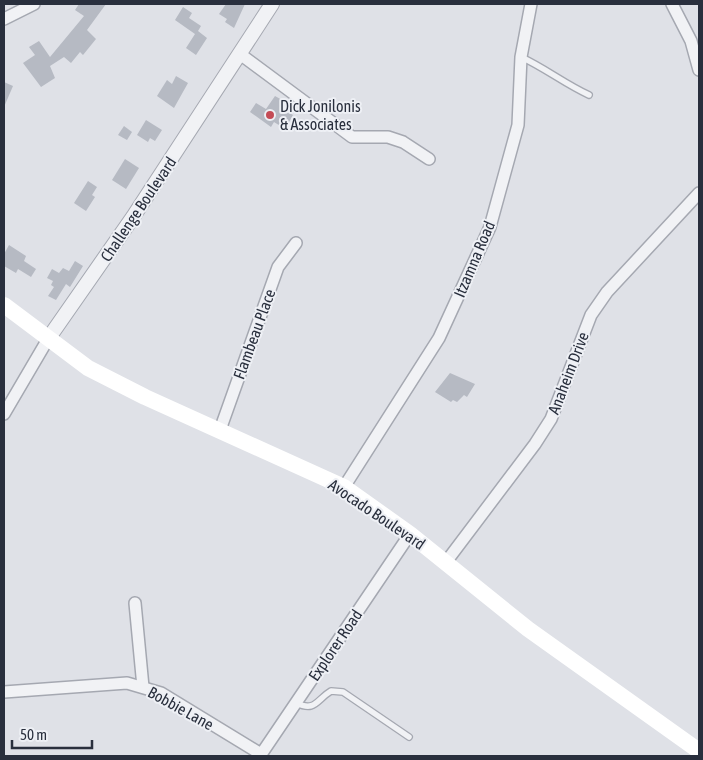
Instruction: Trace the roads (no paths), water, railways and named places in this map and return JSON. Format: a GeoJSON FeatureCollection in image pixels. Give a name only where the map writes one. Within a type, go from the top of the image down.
{"type":"FeatureCollection","features":[{"type":"Feature","properties":{"kind":"main road","name":"Avocado Boulevard"},"geometry":{"type":"LineString","coordinates":[[4,304],[88,368],[146,398],[344,487],[410,534],[510,615],[699,751]]}},
{"type":"Feature","properties":{"kind":"street"},"geometry":{"type":"LineString","coordinates":[[4,19],[34,4]]}},
{"type":"Feature","properties":{"kind":"street","name":"Challenge Boulevard"},"geometry":{"type":"LineString","coordinates":[[4,414],[48,339],[133,217],[272,4]]}},
{"type":"Feature","properties":{"kind":"street","name":"Itzamna Road"},"geometry":{"type":"LineString","coordinates":[[344,487],[439,338],[490,227],[518,124],[522,57],[531,4]]}},
{"type":"Feature","properties":{"kind":"street"},"geometry":{"type":"LineString","coordinates":[[672,4],[692,41],[699,70]]}},
{"type":"Feature","properties":{"kind":"street"},"geometry":{"type":"LineString","coordinates":[[240,54],[352,137],[388,137],[403,142],[429,159]]}},
{"type":"Feature","properties":{"kind":"street","name":"Anaheim Drive"},"geometry":{"type":"LineString","coordinates":[[446,562],[535,444],[551,419],[591,315],[607,292],[699,193]]}},
{"type":"Feature","properties":{"kind":"street","name":"Flambeau Place"},"geometry":{"type":"LineString","coordinates":[[220,430],[278,267],[296,243]]}},
{"type":"Feature","properties":{"kind":"street","name":"Explorer Road"},"geometry":{"type":"LineString","coordinates":[[261,755],[410,534]]}},
{"type":"Feature","properties":{"kind":"street"},"geometry":{"type":"LineString","coordinates":[[135,603],[143,687]]}},
{"type":"Feature","properties":{"kind":"street","name":"Bobbie Lane"},"geometry":{"type":"LineString","coordinates":[[4,692],[127,683],[161,693],[261,755]]}},
{"type":"Feature","properties":{"kind":"lane"},"geometry":{"type":"LineString","coordinates":[[522,57],[540,66],[571,87],[589,95]]}},
{"type":"Feature","properties":{"kind":"lane"},"geometry":{"type":"LineString","coordinates":[[296,703],[303,707],[312,707],[331,691],[343,692],[409,737]]}},
{"type":"Feature","properties":{"kind":"place","name":"Dick Jonilonis & Associates"},"geometry":{"type":"Point","coordinates":[270,115]}}]}
